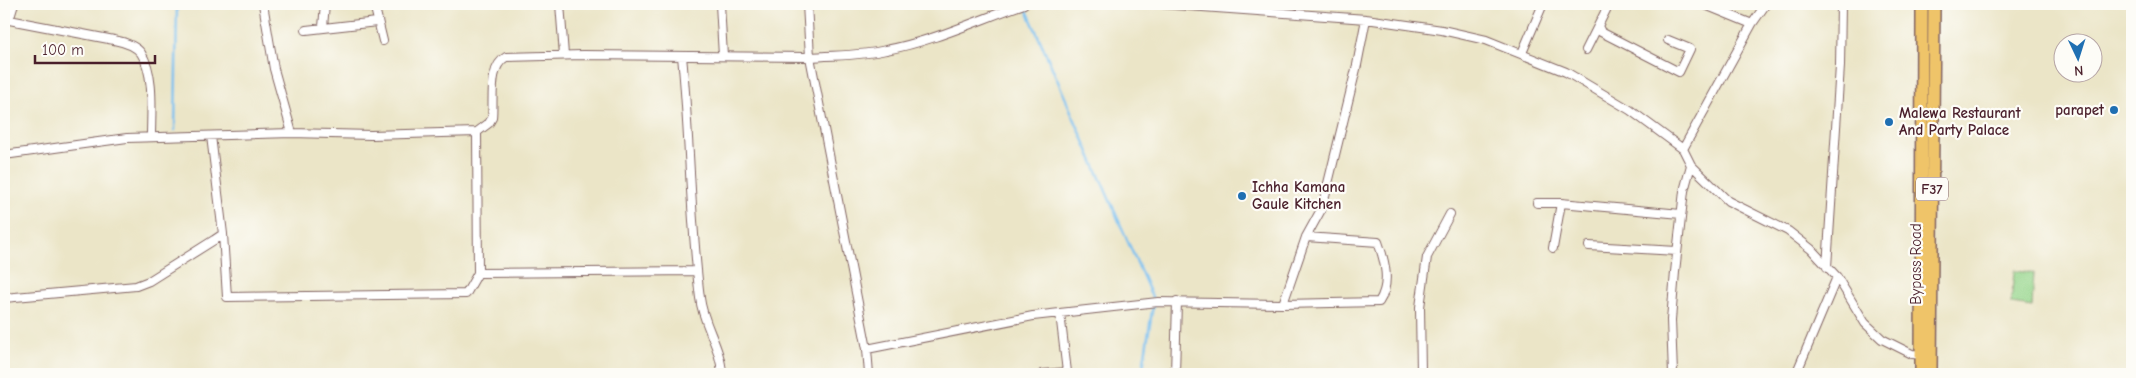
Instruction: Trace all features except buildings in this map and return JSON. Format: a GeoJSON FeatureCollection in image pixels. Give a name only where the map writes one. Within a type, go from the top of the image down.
{"type":"FeatureCollection","features":[{"type":"Feature","properties":{"kind":"highway","name":"Bypass Road"},"geometry":{"type":"LineString","coordinates":[[1922,4],[1926,355],[1931,374]]}},
{"type":"Feature","properties":{"kind":"highway","name":"Bypass Road"},"geometry":{"type":"LineString","coordinates":[[1920,374],[1926,355],[1934,4]]}},
{"type":"Feature","properties":{"kind":"street"},"geometry":{"type":"LineString","coordinates":[[4,18],[11,14],[14,4]]}},
{"type":"Feature","properties":{"kind":"street"},"geometry":{"type":"LineString","coordinates":[[263,4],[274,69],[292,133]]}},
{"type":"Feature","properties":{"kind":"street"},"geometry":{"type":"LineString","coordinates":[[323,27],[325,4]]}},
{"type":"Feature","properties":{"kind":"street"},"geometry":{"type":"LineString","coordinates":[[374,4],[383,40]]}},
{"type":"Feature","properties":{"kind":"street"},"geometry":{"type":"LineString","coordinates":[[560,4],[564,55]]}},
{"type":"Feature","properties":{"kind":"street"},"geometry":{"type":"LineString","coordinates":[[720,4],[723,56]]}},
{"type":"Feature","properties":{"kind":"street"},"geometry":{"type":"LineString","coordinates":[[807,4],[810,57],[867,349],[869,374]]}},
{"type":"Feature","properties":{"kind":"street"},"geometry":{"type":"LineString","coordinates":[[4,154],[127,138],[292,133],[370,135],[477,132],[489,123],[492,118],[495,70],[500,60],[506,56],[810,57],[870,53],[934,38],[1024,4]]}},
{"type":"Feature","properties":{"kind":"street"},"geometry":{"type":"LineString","coordinates":[[1161,4],[1366,19],[1461,34],[1522,53],[1566,72],[1630,110],[1683,149],[1692,165],[1728,201],[1788,231],[1811,249],[1837,277],[1865,323],[1882,339],[1912,354],[1926,355]]}},
{"type":"Feature","properties":{"kind":"street"},"geometry":{"type":"LineString","coordinates":[[1522,53],[1543,4]]}},
{"type":"Feature","properties":{"kind":"street"},"geometry":{"type":"LineString","coordinates":[[1586,50],[1609,4]]}},
{"type":"Feature","properties":{"kind":"street"},"geometry":{"type":"LineString","coordinates":[[1703,4],[1752,24]]}},
{"type":"Feature","properties":{"kind":"street"},"geometry":{"type":"LineString","coordinates":[[1683,149],[1752,24],[1766,4]]}},
{"type":"Feature","properties":{"kind":"street"},"geometry":{"type":"LineString","coordinates":[[1827,267],[1840,66],[1841,4]]}},
{"type":"Feature","properties":{"kind":"street"},"geometry":{"type":"LineString","coordinates":[[4,18],[114,40],[132,45],[137,49],[141,54],[150,84],[151,138]]}},
{"type":"Feature","properties":{"kind":"street"},"geometry":{"type":"LineString","coordinates":[[1283,304],[1306,237],[1322,208],[1357,65],[1366,19]]}},
{"type":"Feature","properties":{"kind":"street"},"geometry":{"type":"LineString","coordinates":[[306,30],[377,22]]}},
{"type":"Feature","properties":{"kind":"street"},"geometry":{"type":"LineString","coordinates":[[1598,26],[1601,32],[1678,72],[1690,49],[1668,40]]}},
{"type":"Feature","properties":{"kind":"street"},"geometry":{"type":"LineString","coordinates":[[682,56],[689,127],[697,270],[701,307],[722,361],[722,374]]}},
{"type":"Feature","properties":{"kind":"street"},"geometry":{"type":"LineString","coordinates":[[211,136],[223,234],[227,297],[466,294],[478,273],[477,132]]}},
{"type":"Feature","properties":{"kind":"street"},"geometry":{"type":"LineString","coordinates":[[1673,374],[1671,320],[1677,251],[1684,191],[1692,165]]}},
{"type":"Feature","properties":{"kind":"street"},"geometry":{"type":"LineString","coordinates":[[1537,203],[1560,203],[1681,214]]}},
{"type":"Feature","properties":{"kind":"street"},"geometry":{"type":"LineString","coordinates":[[1553,248],[1560,203]]}},
{"type":"Feature","properties":{"kind":"street"},"geometry":{"type":"LineString","coordinates":[[1421,374],[1420,307],[1427,257],[1450,214]]}},
{"type":"Feature","properties":{"kind":"street"},"geometry":{"type":"LineString","coordinates":[[4,298],[136,286],[149,281],[223,234]]}},
{"type":"Feature","properties":{"kind":"street"},"geometry":{"type":"LineString","coordinates":[[867,349],[1032,316],[1177,301],[1283,304],[1379,302],[1384,295],[1387,274],[1378,242],[1306,237]]}},
{"type":"Feature","properties":{"kind":"street"},"geometry":{"type":"LineString","coordinates":[[1589,246],[1677,251]]}},
{"type":"Feature","properties":{"kind":"street"},"geometry":{"type":"LineString","coordinates":[[478,273],[697,270]]}},
{"type":"Feature","properties":{"kind":"street"},"geometry":{"type":"LineString","coordinates":[[1796,374],[1837,277]]}},
{"type":"Feature","properties":{"kind":"street"},"geometry":{"type":"LineString","coordinates":[[1175,374],[1177,301]]}},
{"type":"Feature","properties":{"kind":"street"},"geometry":{"type":"LineString","coordinates":[[1042,374],[1067,372],[1060,313]]}},
{"type":"Feature","properties":{"kind":"green space"},"geometry":{"type":"Polygon","coordinates":[[[2014,271],[2034,273],[2032,307],[2011,304],[2014,271]]]}},
{"type":"Feature","properties":{"kind":"waterway"},"geometry":{"type":"LineString","coordinates":[[175,130],[177,4]]}},
{"type":"Feature","properties":{"kind":"waterway"},"geometry":{"type":"LineString","coordinates":[[1026,8],[1152,297]]}},
{"type":"Feature","properties":{"kind":"waterway"},"geometry":{"type":"LineString","coordinates":[[1142,374],[1153,305]]}},
{"type":"Feature","properties":{"kind":"place","name":"parapet"},"geometry":{"type":"Point","coordinates":[2114,110]}},
{"type":"Feature","properties":{"kind":"place","name":"Malewa Restaurant And Party Palace"},"geometry":{"type":"Point","coordinates":[1889,122]}},
{"type":"Feature","properties":{"kind":"place","name":"Ichha Kamana Gaule Kitchen"},"geometry":{"type":"Point","coordinates":[1242,196]}}]}
